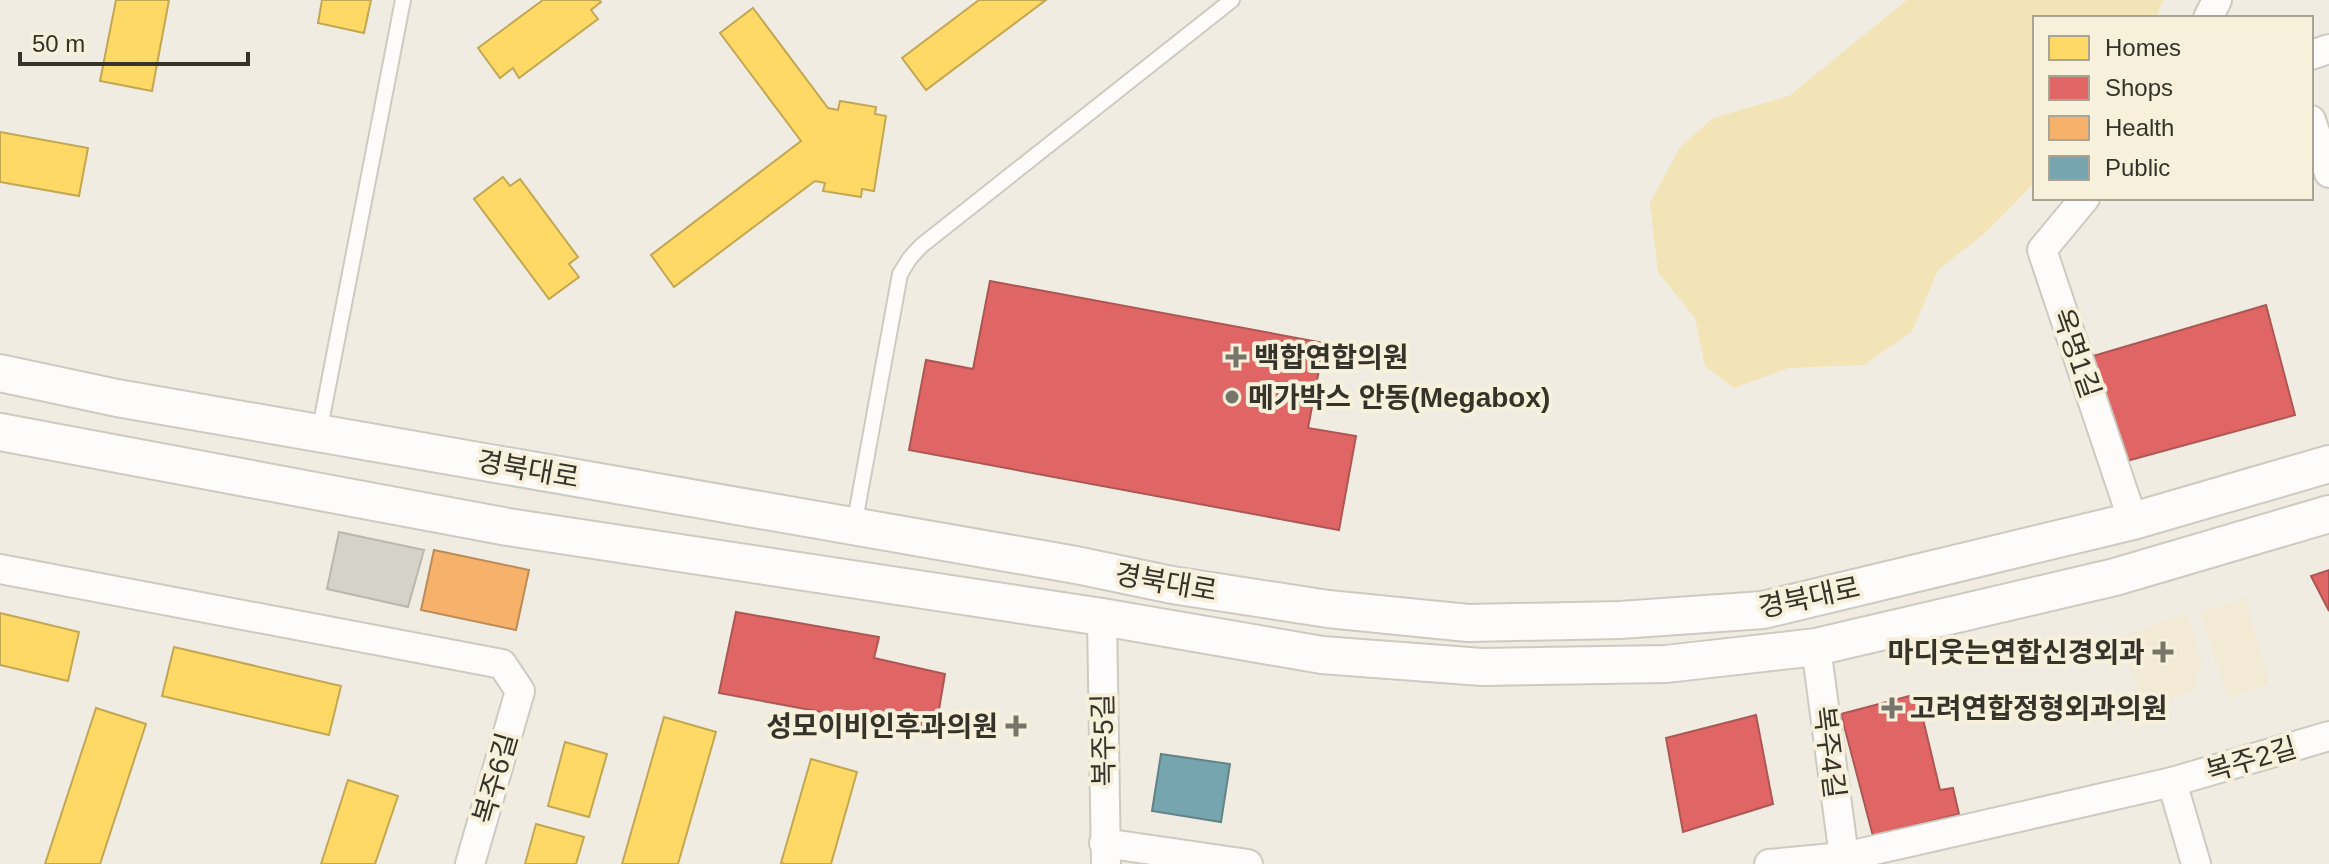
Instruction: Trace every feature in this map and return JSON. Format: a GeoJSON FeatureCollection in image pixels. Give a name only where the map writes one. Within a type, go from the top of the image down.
{"type":"FeatureCollection","features":[{"type":"Feature","properties":{"kind":"street"},"geometry":{"type":"LineString","coordinates":[[2313,126],[2329,173]]}},
{"type":"Feature","properties":{"kind":"street","name":"옥명1길"},"geometry":{"type":"LineString","coordinates":[[2083,200],[2042,250],[2133,521]]}},
{"type":"Feature","properties":{"kind":"street","name":"경북대로"},"geometry":{"type":"LineString","coordinates":[[0,373],[117,398],[1219,592],[1328,609],[1468,623],[1620,620],[1763,610],[2133,521],[2329,464]]}},
{"type":"Feature","properties":{"kind":"street","name":"경북대로"},"geometry":{"type":"LineString","coordinates":[[0,432],[508,527],[1102,617],[1322,655],[1482,667],[1666,664],[1816,647],[2115,577],[2329,514]]}},
{"type":"Feature","properties":{"kind":"street","name":"복주6길"},"geometry":{"type":"LineString","coordinates":[[0,569],[502,664],[520,691],[470,864]]}},
{"type":"Feature","properties":{"kind":"street","name":"복주5길"},"geometry":{"type":"LineString","coordinates":[[1102,617],[1105,854]]}},
{"type":"Feature","properties":{"kind":"street","name":"복주4길"},"geometry":{"type":"LineString","coordinates":[[1816,647],[1844,861]]}},
{"type":"Feature","properties":{"kind":"street","name":"복주2길"},"geometry":{"type":"LineString","coordinates":[[1844,861],[2172,782],[2329,736]]}},
{"type":"Feature","properties":{"kind":"street"},"geometry":{"type":"LineString","coordinates":[[2172,782],[2196,864]]}},
{"type":"Feature","properties":{"kind":"street"},"geometry":{"type":"LineString","coordinates":[[1105,854],[1248,864]]}},
{"type":"Feature","properties":{"kind":"street"},"geometry":{"type":"LineString","coordinates":[[1769,864],[1844,861]]}},
{"type":"Feature","properties":{"kind":"lane"},"geometry":{"type":"LineString","coordinates":[[319,433],[403,0]]}},
{"type":"Feature","properties":{"kind":"lane"},"geometry":{"type":"LineString","coordinates":[[854,526],[900,274],[910,258],[933,236],[1232,0]]}},
{"type":"Feature","properties":{"kind":"shaded area"},"geometry":{"type":"Polygon","coordinates":[[[1907,0],[2163,0],[2157,16],[2033,16],[2033,184],[1985,233],[1938,270],[1912,331],[1864,365],[1789,368],[1734,388],[1705,366],[1695,318],[1658,272],[1650,203],[1680,147],[1713,118],[1789,96],[1907,0]]]}},
{"type":"Feature","properties":{"kind":"shaded area"},"geometry":{"type":"Polygon","coordinates":[[[2245,598],[2270,684],[2228,699],[2200,612],[2245,598]]]}},
{"type":"Feature","properties":{"kind":"shaded area","name":"마디웃는연합신경외과"},"geometry":{"type":"Polygon","coordinates":[[[2187,613],[2203,667],[2194,675],[2199,688],[2159,703],[2138,691],[2122,636],[2187,613]]]}},
{"type":"Feature","properties":{"kind":"building: Homes"},"geometry":{"type":"Polygon","coordinates":[[[116,0],[169,0],[152,91],[100,81],[116,0]]]}},
{"type":"Feature","properties":{"kind":"building: Homes"},"geometry":{"type":"Polygon","coordinates":[[[322,0],[371,0],[364,33],[318,23],[322,0]]]}},
{"type":"Feature","properties":{"kind":"building: Homes"},"geometry":{"type":"Polygon","coordinates":[[[543,0],[599,0],[601,2],[591,10],[598,19],[519,78],[513,68],[500,78],[478,48],[543,0]]]}},
{"type":"Feature","properties":{"kind":"building: Homes"},"geometry":{"type":"Polygon","coordinates":[[[979,0],[1046,0],[926,90],[902,58],[979,0]]]}},
{"type":"Feature","properties":{"kind":"building: Homes"},"geometry":{"type":"Polygon","coordinates":[[[753,8],[828,108],[838,110],[840,101],[876,107],[875,114],[886,116],[874,191],[862,189],[861,197],[823,191],[825,183],[815,181],[674,287],[651,255],[801,141],[720,33],[753,8]]]}},
{"type":"Feature","properties":{"kind":"building: Homes"},"geometry":{"type":"Polygon","coordinates":[[[0,132],[88,148],[79,196],[0,182],[0,132]]]}},
{"type":"Feature","properties":{"kind":"building: Homes"},"geometry":{"type":"Polygon","coordinates":[[[503,177],[510,186],[520,179],[578,257],[569,264],[579,277],[549,299],[474,199],[503,177]]]}},
{"type":"Feature","properties":{"kind":"building: Homes"},"geometry":{"type":"Polygon","coordinates":[[[0,613],[79,632],[68,681],[0,665],[0,613]]]}},
{"type":"Feature","properties":{"kind":"building: Homes"},"geometry":{"type":"Polygon","coordinates":[[[174,647],[341,686],[329,735],[162,696],[174,647]]]}},
{"type":"Feature","properties":{"kind":"building: Homes"},"geometry":{"type":"Polygon","coordinates":[[[96,708],[146,724],[100,864],[45,864],[96,708]]]}},
{"type":"Feature","properties":{"kind":"building: Homes"},"geometry":{"type":"Polygon","coordinates":[[[664,717],[716,732],[678,864],[622,864],[664,717]]]}},
{"type":"Feature","properties":{"kind":"building: Homes"},"geometry":{"type":"Polygon","coordinates":[[[565,742],[607,754],[589,817],[548,806],[565,742]]]}},
{"type":"Feature","properties":{"kind":"building: Homes"},"geometry":{"type":"Polygon","coordinates":[[[811,759],[857,772],[831,864],[781,863],[811,759]]]}},
{"type":"Feature","properties":{"kind":"building: Homes"},"geometry":{"type":"Polygon","coordinates":[[[348,780],[398,796],[375,864],[321,864],[348,780]]]}},
{"type":"Feature","properties":{"kind":"building: Homes"},"geometry":{"type":"Polygon","coordinates":[[[536,824],[584,837],[576,864],[525,864],[536,824]]]}},
{"type":"Feature","properties":{"kind":"building: Shops"},"geometry":{"type":"Polygon","coordinates":[[[990,281],[1324,343],[1308,428],[1356,436],[1339,530],[909,450],[926,360],[973,369],[990,281]]]}},
{"type":"Feature","properties":{"kind":"building: Shops"},"geometry":{"type":"Polygon","coordinates":[[[2266,305],[2295,415],[2123,462],[2090,357],[2266,305]]]}},
{"type":"Feature","properties":{"kind":"building: Shops"},"geometry":{"type":"Polygon","coordinates":[[[2329,570],[2329,611],[2311,576],[2329,570]]]}},
{"type":"Feature","properties":{"kind":"building: Shops"},"geometry":{"type":"Polygon","coordinates":[[[736,612],[879,637],[874,658],[945,674],[935,733],[719,693],[736,612]]]}},
{"type":"Feature","properties":{"kind":"building: Shops"},"geometry":{"type":"Polygon","coordinates":[[[1917,694],[1940,790],[1953,788],[1959,814],[1873,836],[1841,714],[1917,694]]]}},
{"type":"Feature","properties":{"kind":"building: Shops"},"geometry":{"type":"Polygon","coordinates":[[[1756,715],[1773,804],[1683,832],[1666,738],[1756,715]]]}},
{"type":"Feature","properties":{"kind":"building: Health"},"geometry":{"type":"Polygon","coordinates":[[[434,550],[529,570],[516,630],[421,610],[434,550]]]}},
{"type":"Feature","properties":{"kind":"building: Public"},"geometry":{"type":"Polygon","coordinates":[[[1161,754],[1230,764],[1221,822],[1152,811],[1161,754]]]}},
{"type":"Feature","properties":{"kind":"building: Other"},"geometry":{"type":"Polygon","coordinates":[[[339,532],[424,550],[408,607],[327,589],[339,532]]]}},
{"type":"Feature","properties":{"kind":"place","name":"백합연합의원"},"geometry":{"type":"Point","coordinates":[1236,357]}},
{"type":"Feature","properties":{"kind":"place","name":"메가박스 안동(Megabox)"},"geometry":{"type":"Point","coordinates":[1232,397]}},
{"type":"Feature","properties":{"kind":"place","name":"마디웃는연합신경외과"},"geometry":{"type":"Point","coordinates":[2163,652]}},
{"type":"Feature","properties":{"kind":"place","name":"고려연합정형외과의원"},"geometry":{"type":"Point","coordinates":[1892,708]}},
{"type":"Feature","properties":{"kind":"place","name":"성모이비인후과의원"},"geometry":{"type":"Point","coordinates":[1016,726]}}]}
